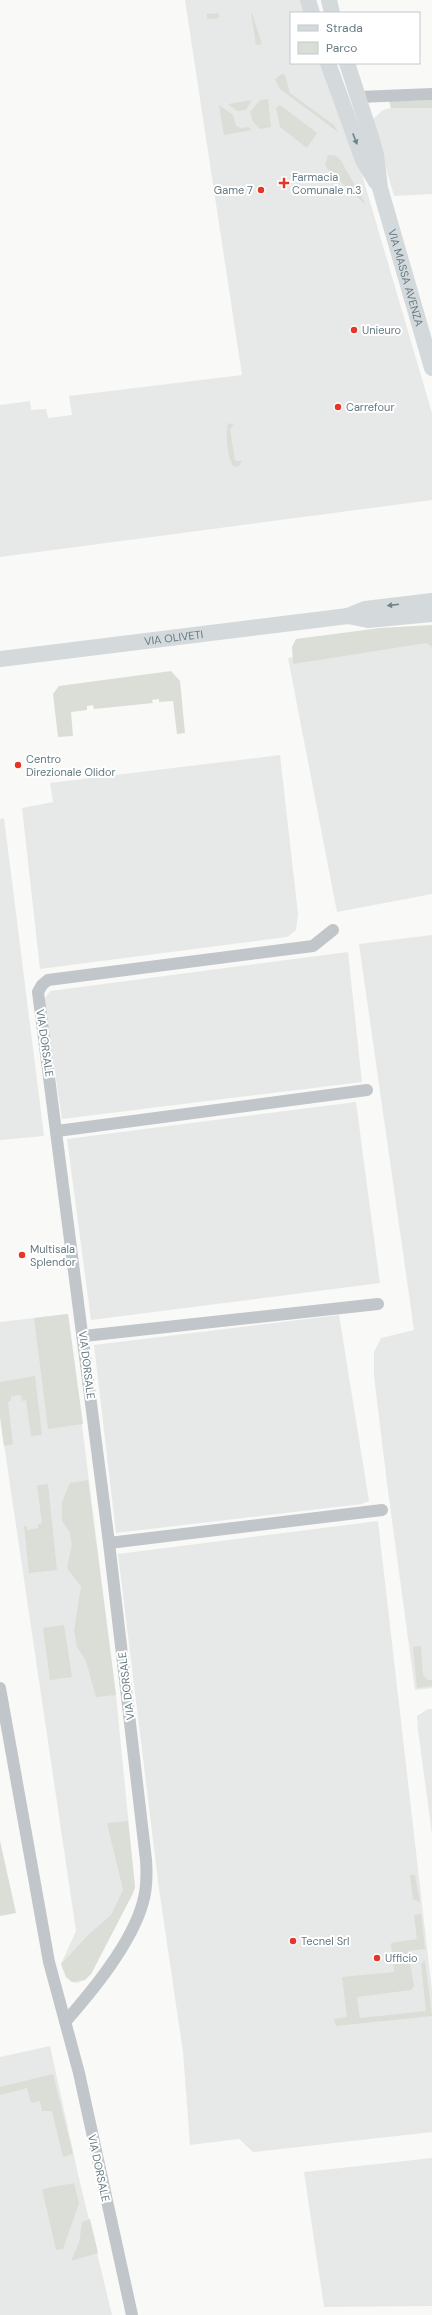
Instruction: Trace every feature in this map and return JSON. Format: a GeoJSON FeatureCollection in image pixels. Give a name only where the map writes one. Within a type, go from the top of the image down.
{"type":"FeatureCollection","features":[{"type":"Feature","properties":{"kind":"main road"},"geometry":{"type":"LineString","coordinates":[[308,0],[312,12]]}},
{"type":"Feature","properties":{"kind":"main road"},"geometry":{"type":"LineString","coordinates":[[328,0],[332,12]]}},
{"type":"Feature","properties":{"kind":"main road","name":"VIA MASSA AVENZA"},"geometry":{"type":"LineString","coordinates":[[328,64],[364,160],[380,188]]}},
{"type":"Feature","properties":{"kind":"main road","name":"VIA MASSA AVENZA"},"geometry":{"type":"LineString","coordinates":[[347,64],[359,96],[376,155],[380,188],[428,340],[432,368]]}},
{"type":"Feature","properties":{"kind":"main road","name":"VIA OLIVETI"},"geometry":{"type":"LineString","coordinates":[[0,659],[348,616],[365,609],[432,601]]}},
{"type":"Feature","properties":{"kind":"main road","name":"VIA OLIVETI"},"geometry":{"type":"LineString","coordinates":[[348,616],[368,620],[432,614]]}},
{"type":"Feature","properties":{"kind":"street"},"geometry":{"type":"LineString","coordinates":[[359,96],[353,110],[342,104],[346,91],[359,96],[432,94]]}},
{"type":"Feature","properties":{"kind":"street","name":"VIA DORSALE"},"geometry":{"type":"LineString","coordinates":[[66,2022],[95,1988],[125,1941],[140,1913],[146,1890],[146,1860],[84,1336],[38,992],[42,985],[48,980],[313,946],[333,930]]}},
{"type":"Feature","properties":{"kind":"street"},"geometry":{"type":"LineString","coordinates":[[57,1130],[367,1090]]}},
{"type":"Feature","properties":{"kind":"street"},"geometry":{"type":"LineString","coordinates":[[84,1336],[378,1304]]}},
{"type":"Feature","properties":{"kind":"street"},"geometry":{"type":"LineString","coordinates":[[109,1543],[382,1510]]}},
{"type":"Feature","properties":{"kind":"street","name":"VIA DORSALE"},"geometry":{"type":"LineString","coordinates":[[0,1688],[1,1712],[49,1962],[79,2073],[132,2315]]}},
{"type":"Feature","properties":{"kind":"shaded area"},"geometry":{"type":"Polygon","coordinates":[[[185,0],[302,0],[306,12],[290,12],[290,64],[323,64],[358,161],[432,413],[432,500],[0,557],[0,405],[30,401],[31,410],[46,409],[48,418],[72,415],[69,396],[242,375],[185,0]]]}},
{"type":"Feature","properties":{"kind":"shaded area"},"geometry":{"type":"Polygon","coordinates":[[[391,108],[432,108],[432,194],[394,196],[372,120],[383,110],[391,108]]]}},
{"type":"Feature","properties":{"kind":"shaded area"},"geometry":{"type":"Polygon","coordinates":[[[432,638],[432,894],[337,912],[288,658],[432,638]]]}},
{"type":"Feature","properties":{"kind":"shaded area"},"geometry":{"type":"Polygon","coordinates":[[[280,755],[298,914],[296,930],[287,937],[40,969],[22,808],[53,802],[50,783],[280,755]]]}},
{"type":"Feature","properties":{"kind":"shaded area"},"geometry":{"type":"Polygon","coordinates":[[[4,818],[44,1136],[0,1140],[0,819],[4,818]]]}},
{"type":"Feature","properties":{"kind":"shaded area"},"geometry":{"type":"Polygon","coordinates":[[[432,935],[432,1688],[415,1690],[374,1376],[374,1352],[381,1338],[414,1330],[359,944],[432,935]]]}},
{"type":"Feature","properties":{"kind":"shaded area"},"geometry":{"type":"Polygon","coordinates":[[[348,952],[362,1082],[62,1119],[44,1000],[50,991],[348,952]]]}},
{"type":"Feature","properties":{"kind":"shaded area"},"geometry":{"type":"Polygon","coordinates":[[[356,1102],[380,1283],[91,1320],[67,1139],[356,1102]]]}},
{"type":"Feature","properties":{"kind":"shaded area"},"geometry":{"type":"Polygon","coordinates":[[[68,1314],[116,1695],[135,1887],[91,1974],[78,1983],[72,1982],[66,1977],[61,1964],[76,1931],[0,1417],[0,1322],[68,1314]]]}},
{"type":"Feature","properties":{"kind":"shaded area"},"geometry":{"type":"Polygon","coordinates":[[[339,1315],[369,1501],[362,1504],[116,1533],[94,1345],[339,1315]]]}},
{"type":"Feature","properties":{"kind":"shaded area"},"geometry":{"type":"Polygon","coordinates":[[[378,1521],[432,1991],[432,2132],[253,2152],[239,2139],[190,2145],[183,2052],[159,1889],[118,1554],[378,1521]]]}},
{"type":"Feature","properties":{"kind":"shaded area"},"geometry":{"type":"Polygon","coordinates":[[[428,1709],[432,1709],[432,1834],[417,1716],[428,1709]]]}},
{"type":"Feature","properties":{"kind":"shaded area"},"geometry":{"type":"Polygon","coordinates":[[[50,2046],[78,2174],[112,2315],[0,2315],[0,2057],[50,2046]]]}},
{"type":"Feature","properties":{"kind":"shaded area"},"geometry":{"type":"Polygon","coordinates":[[[432,2158],[432,2306],[324,2307],[304,2172],[432,2158]]]}},
{"type":"Feature","properties":{"kind":"green space"},"geometry":{"type":"Polygon","coordinates":[[[219,13],[219,18],[207,19],[207,14],[219,13]]]}},
{"type":"Feature","properties":{"kind":"green space"},"geometry":{"type":"Polygon","coordinates":[[[252,13],[262,44],[256,45],[252,13]]]}},
{"type":"Feature","properties":{"kind":"green space"},"geometry":{"type":"Polygon","coordinates":[[[282,74],[285,75],[290,93],[334,125],[338,132],[280,89],[275,79],[282,74]]]}},
{"type":"Feature","properties":{"kind":"green space"},"geometry":{"type":"Polygon","coordinates":[[[268,99],[271,127],[260,129],[253,122],[250,112],[260,100],[268,99]]]}},
{"type":"Feature","properties":{"kind":"green space"},"geometry":{"type":"Polygon","coordinates":[[[252,100],[246,110],[237,111],[228,104],[252,100]]]}},
{"type":"Feature","properties":{"kind":"green space"},"geometry":{"type":"Polygon","coordinates":[[[432,100],[432,108],[391,108],[389,101],[432,100]]]}},
{"type":"Feature","properties":{"kind":"green space"},"geometry":{"type":"Polygon","coordinates":[[[219,105],[233,115],[236,126],[242,128],[248,127],[252,130],[224,135],[219,105]]]}},
{"type":"Feature","properties":{"kind":"green space"},"geometry":{"type":"Polygon","coordinates":[[[280,105],[317,133],[307,148],[280,127],[276,108],[280,105]]]}},
{"type":"Feature","properties":{"kind":"green space"},"geometry":{"type":"Polygon","coordinates":[[[328,155],[334,155],[340,159],[366,205],[328,170],[325,164],[328,155]]]}},
{"type":"Feature","properties":{"kind":"green space"},"geometry":{"type":"Polygon","coordinates":[[[229,423],[234,425],[230,429],[235,461],[242,461],[239,466],[235,467],[230,460],[229,454],[227,432],[229,423]]]}},
{"type":"Feature","properties":{"kind":"green space"},"geometry":{"type":"Polygon","coordinates":[[[432,625],[432,651],[431,646],[426,643],[293,664],[292,647],[296,639],[380,628],[432,625]]]}},
{"type":"Feature","properties":{"kind":"green space"},"geometry":{"type":"Polygon","coordinates":[[[171,671],[180,681],[185,733],[177,734],[173,701],[159,702],[159,699],[152,700],[153,703],[94,709],[93,705],[87,706],[87,710],[71,712],[73,736],[58,737],[53,694],[59,686],[171,671]]]}},
{"type":"Feature","properties":{"kind":"green space"},"geometry":{"type":"Polygon","coordinates":[[[68,1314],[83,1424],[48,1429],[34,1318],[68,1314]]]}},
{"type":"Feature","properties":{"kind":"green space"},"geometry":{"type":"Polygon","coordinates":[[[35,1376],[42,1435],[31,1436],[26,1400],[22,1401],[21,1395],[11,1396],[11,1401],[8,1402],[13,1444],[4,1446],[0,1417],[0,1382],[35,1376]]]}},
{"type":"Feature","properties":{"kind":"green space"},"geometry":{"type":"Polygon","coordinates":[[[88,1480],[116,1695],[96,1697],[86,1661],[77,1647],[74,1631],[81,1586],[67,1568],[72,1544],[69,1531],[62,1521],[62,1502],[70,1483],[88,1480]]]}},
{"type":"Feature","properties":{"kind":"green space"},"geometry":{"type":"Polygon","coordinates":[[[48,1484],[57,1570],[29,1573],[24,1526],[27,1526],[27,1530],[38,1528],[38,1524],[42,1523],[37,1485],[48,1484]]]}},
{"type":"Feature","properties":{"kind":"green space"},"geometry":{"type":"Polygon","coordinates":[[[64,1625],[72,1677],[50,1680],[43,1628],[64,1625]]]}},
{"type":"Feature","properties":{"kind":"green space"},"geometry":{"type":"Polygon","coordinates":[[[421,1646],[423,1675],[428,1680],[432,1680],[432,1686],[417,1688],[413,1647],[421,1646]]]}},
{"type":"Feature","properties":{"kind":"green space"},"geometry":{"type":"Polygon","coordinates":[[[128,1821],[135,1887],[133,1893],[91,1974],[85,1980],[72,1982],[66,1977],[61,1964],[87,1936],[111,1915],[123,1890],[107,1823],[128,1821]]]}},
{"type":"Feature","properties":{"kind":"green space"},"geometry":{"type":"Polygon","coordinates":[[[0,1841],[16,1913],[0,1916],[0,1841]]]}},
{"type":"Feature","properties":{"kind":"green space"},"geometry":{"type":"Polygon","coordinates":[[[410,1875],[415,1875],[420,1902],[413,1899],[410,1875]]]}},
{"type":"Feature","properties":{"kind":"green space"},"geometry":{"type":"Polygon","coordinates":[[[421,1914],[425,1949],[408,1951],[414,1986],[411,1990],[357,1997],[360,2018],[426,2011],[421,1964],[425,1960],[432,2016],[336,2026],[334,2019],[347,2017],[342,1977],[394,1972],[391,1943],[417,1939],[414,1915],[421,1914]]]}},
{"type":"Feature","properties":{"kind":"green space"},"geometry":{"type":"Polygon","coordinates":[[[53,2074],[73,2154],[63,2157],[52,2111],[42,2111],[40,2101],[31,2103],[27,2088],[0,2095],[0,2087],[53,2074]]]}},
{"type":"Feature","properties":{"kind":"green space"},"geometry":{"type":"Polygon","coordinates":[[[74,2183],[79,2203],[63,2249],[56,2250],[42,2189],[74,2183]]]}},
{"type":"Feature","properties":{"kind":"green space"},"geometry":{"type":"Polygon","coordinates":[[[90,2219],[98,2253],[71,2261],[79,2243],[82,2222],[90,2219]]]}},
{"type":"Feature","properties":{"kind":"place","name":"Farmacia Comunale n.3"},"geometry":{"type":"Point","coordinates":[284,183]}},
{"type":"Feature","properties":{"kind":"place","name":"Game 7"},"geometry":{"type":"Point","coordinates":[261,190]}},
{"type":"Feature","properties":{"kind":"place","name":"Unieuro"},"geometry":{"type":"Point","coordinates":[354,330]}},
{"type":"Feature","properties":{"kind":"place","name":"Carrefour"},"geometry":{"type":"Point","coordinates":[338,407]}},
{"type":"Feature","properties":{"kind":"place","name":"Centro Direzionale Olidor"},"geometry":{"type":"Point","coordinates":[18,765]}},
{"type":"Feature","properties":{"kind":"place","name":"Multisala Splendor"},"geometry":{"type":"Point","coordinates":[22,1255]}},
{"type":"Feature","properties":{"kind":"place","name":"Tecnel Srl"},"geometry":{"type":"Point","coordinates":[293,1941]}},
{"type":"Feature","properties":{"kind":"place","name":"Ufficio"},"geometry":{"type":"Point","coordinates":[377,1958]}}]}
